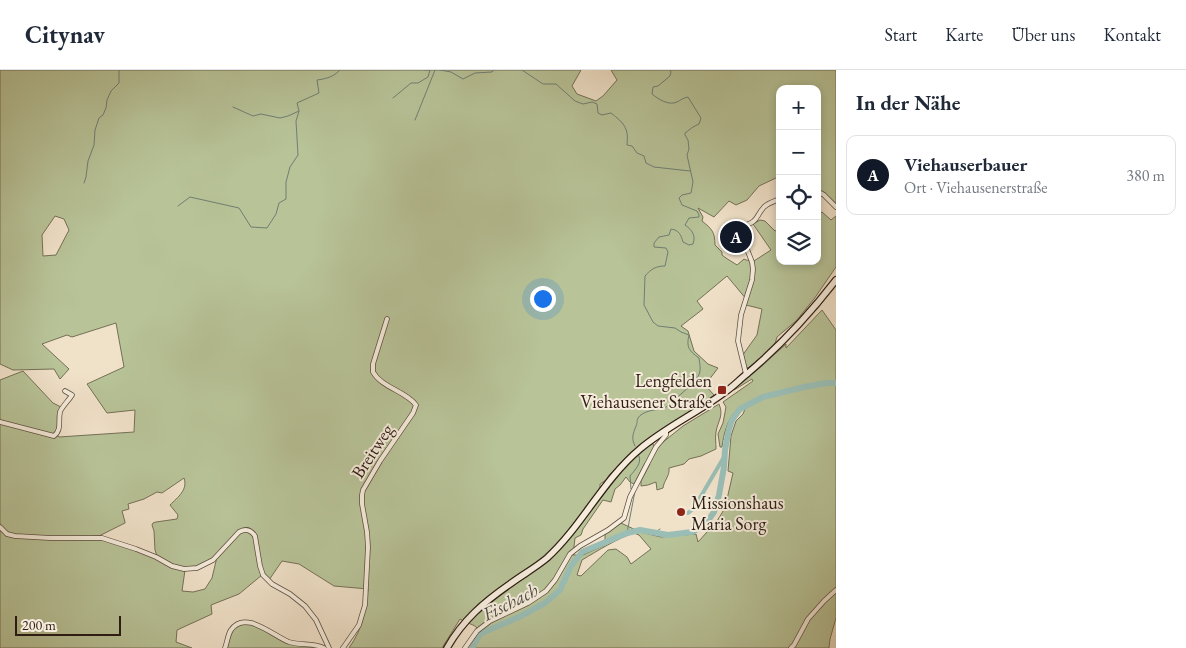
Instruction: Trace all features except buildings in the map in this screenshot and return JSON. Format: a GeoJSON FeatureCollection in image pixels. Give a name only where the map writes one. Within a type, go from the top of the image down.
{"type":"FeatureCollection","features":[{"type":"Feature","properties":{"kind":"main road"},"geometry":{"type":"LineString","coordinates":[[447,648],[464,623],[475,611],[536,566],[558,546],[622,466],[639,450],[666,430],[724,393],[774,350],[808,315],[836,280]]}},
{"type":"Feature","properties":{"kind":"street"},"geometry":{"type":"LineString","coordinates":[[821,193],[836,207]]}},
{"type":"Feature","properties":{"kind":"street"},"geometry":{"type":"LineString","coordinates":[[746,374],[738,341],[741,315],[752,280],[753,269],[743,240],[742,226],[753,222],[764,208],[776,200]]}},
{"type":"Feature","properties":{"kind":"street","name":"Breitweg"},"geometry":{"type":"LineString","coordinates":[[343,648],[359,625],[365,605],[368,547],[362,504],[363,490],[380,461],[413,413],[416,405],[378,378],[373,372],[373,364],[387,319]]}},
{"type":"Feature","properties":{"kind":"street"},"geometry":{"type":"LineString","coordinates":[[0,422],[54,436],[59,431],[61,409],[72,395],[65,391]]}},
{"type":"Feature","properties":{"kind":"street"},"geometry":{"type":"LineString","coordinates":[[465,648],[477,631],[490,621],[528,604],[546,591],[556,580],[570,554],[624,518],[633,490],[656,447],[666,435],[666,430]]}},
{"type":"Feature","properties":{"kind":"street"},"geometry":{"type":"LineString","coordinates":[[0,527],[6,534],[15,536],[102,538],[136,549],[172,566],[184,569],[197,568],[207,564],[239,532],[248,530],[253,532],[255,536],[263,575],[272,584],[290,594],[304,606],[316,620],[329,648]]}},
{"type":"Feature","properties":{"kind":"street"},"geometry":{"type":"LineString","coordinates":[[791,648],[808,619],[836,590]]}},
{"type":"Feature","properties":{"kind":"street"},"geometry":{"type":"LineString","coordinates":[[224,648],[230,630],[245,621],[292,643],[314,644],[324,648]]}},
{"type":"Feature","properties":{"kind":"green space"},"geometry":{"type":"Polygon","coordinates":[[[0,70],[581,70],[572,86],[577,94],[596,101],[617,80],[611,70],[836,70],[836,205],[821,193],[821,85],[776,85],[776,178],[759,186],[747,200],[736,205],[729,201],[714,217],[698,208],[703,217],[702,221],[714,234],[715,245],[722,252],[722,255],[737,265],[744,259],[754,261],[771,250],[753,224],[760,220],[765,221],[776,231],[776,265],[821,265],[821,213],[831,220],[836,216],[836,267],[796,321],[777,337],[774,347],[748,368],[742,356],[757,335],[762,309],[746,305],[747,300],[727,276],[697,301],[703,309],[681,326],[688,331],[694,351],[708,364],[718,368],[705,385],[714,395],[711,399],[640,446],[600,484],[600,488],[603,493],[629,462],[652,442],[657,447],[683,426],[719,404],[721,415],[716,434],[716,449],[689,459],[684,464],[669,468],[663,488],[657,490],[656,482],[641,486],[641,481],[650,464],[645,463],[634,484],[626,477],[615,489],[611,502],[603,500],[581,535],[575,538],[573,555],[583,555],[605,545],[605,534],[621,523],[640,532],[661,537],[696,534],[698,542],[717,521],[725,508],[733,473],[728,471],[731,436],[736,421],[743,414],[747,404],[732,416],[724,434],[722,447],[720,447],[718,434],[723,423],[726,407],[723,402],[753,381],[752,379],[734,390],[786,344],[786,348],[822,310],[836,330],[836,618],[829,648],[473,648],[482,634],[474,626],[460,619],[442,648],[349,648],[363,620],[368,589],[334,586],[299,564],[282,561],[269,580],[263,572],[256,536],[244,529],[216,556],[195,568],[176,567],[157,556],[152,525],[156,522],[177,519],[178,515],[170,505],[183,490],[185,486],[184,478],[162,493],[157,492],[128,504],[129,509],[122,511],[125,523],[99,536],[60,538],[9,534],[0,525],[0,380],[23,371],[53,403],[61,407],[55,432],[59,437],[134,432],[135,410],[107,413],[87,384],[124,367],[116,323],[72,337],[67,335],[42,344],[69,369],[60,379],[54,369],[13,370],[0,364],[0,70]],[[55,216],[42,235],[43,256],[56,255],[69,230],[64,219],[55,216]],[[634,533],[627,535],[582,560],[577,575],[581,576],[608,550],[616,549],[627,557],[631,564],[651,549],[639,535],[634,533]]]}},
{"type":"Feature","properties":{"kind":"green space"},"geometry":{"type":"Polygon","coordinates":[[[0,529],[7,535],[101,539],[136,550],[185,570],[182,591],[193,592],[205,589],[212,578],[217,557],[239,534],[243,531],[250,532],[254,537],[262,575],[239,594],[211,605],[212,614],[177,630],[176,642],[192,648],[0,648],[0,529]]]}},
{"type":"Feature","properties":{"kind":"green space"},"geometry":{"type":"Polygon","coordinates":[[[251,623],[288,643],[312,645],[322,648],[227,648],[233,629],[241,624],[251,623]]]}},
{"type":"Feature","properties":{"kind":"waterway"},"geometry":{"type":"LineString","coordinates":[[84,183],[88,161],[94,145],[95,130],[99,118],[103,115],[106,108],[111,91],[119,83],[119,70]]}},
{"type":"Feature","properties":{"kind":"waterway"},"geometry":{"type":"LineString","coordinates":[[178,206],[190,197],[239,208],[251,227],[267,228],[276,214],[279,203],[286,199],[286,182],[290,167],[298,155],[296,121],[299,111],[297,103],[319,93],[317,80],[332,76],[340,70]]}},
{"type":"Feature","properties":{"kind":"waterway"},"geometry":{"type":"LineString","coordinates":[[393,98],[411,83],[418,83],[428,77],[430,70]]}},
{"type":"Feature","properties":{"kind":"waterway"},"geometry":{"type":"LineString","coordinates":[[415,120],[435,70]]}},
{"type":"Feature","properties":{"kind":"waterway"},"geometry":{"type":"LineString","coordinates":[[440,70],[451,72],[463,79],[475,73],[492,72],[494,70]]}},
{"type":"Feature","properties":{"kind":"waterway"},"geometry":{"type":"LineString","coordinates":[[522,70],[543,84],[556,84],[575,101],[583,104],[592,102],[597,104],[598,113],[602,115],[611,113],[625,126],[627,145],[632,146],[637,153],[644,156],[646,163],[654,167],[690,171]]}},
{"type":"Feature","properties":{"kind":"waterway"},"geometry":{"type":"LineString","coordinates":[[635,446],[633,436],[638,418],[650,411],[664,409],[690,386],[698,377],[700,369],[699,358],[688,346],[689,335],[675,328],[658,326],[653,322],[644,305],[645,276],[654,268],[665,266],[668,252],[666,248],[654,247],[654,243],[659,237],[669,235],[671,229],[679,233],[683,242],[689,245],[693,244],[693,233],[685,225],[689,218],[699,217],[697,211],[682,205],[679,198],[682,195],[691,193],[693,182],[687,155],[689,149],[688,140],[685,133],[699,124],[701,118],[688,97],[674,103],[667,103],[652,94],[653,87],[658,86],[670,76],[670,70]]}},
{"type":"Feature","properties":{"kind":"waterway"},"geometry":{"type":"LineString","coordinates":[[233,107],[253,116],[261,114],[280,118],[299,111]]}},
{"type":"Feature","properties":{"kind":"waterway","name":"Fischach"},"geometry":{"type":"LineString","coordinates":[[472,648],[480,634],[545,603],[560,590],[571,566],[582,552],[627,533],[640,530],[668,535],[692,532],[705,525],[714,512],[719,495],[729,429],[732,420],[740,409],[763,397],[804,387],[836,383]]}},
{"type":"Feature","properties":{"kind":"waterway"},"geometry":{"type":"LineString","coordinates":[[627,533],[635,491],[631,489],[630,476],[639,464],[639,456]]}},
{"type":"Feature","properties":{"kind":"waterway"},"geometry":{"type":"LineString","coordinates":[[688,513],[694,508],[724,457]]}},
{"type":"Feature","properties":{"kind":"waterway","name":"Fischach"},"geometry":{"type":"LineString","coordinates":[[654,533],[660,529]]}},
{"type":"Feature","properties":{"kind":"place","name":"Viehauserbauer"},"geometry":{"type":"Point","coordinates":[736,237]}},
{"type":"Feature","properties":{"kind":"place","name":"Lengfelden Viehausener Straße"},"geometry":{"type":"Point","coordinates":[722,390]}},
{"type":"Feature","properties":{"kind":"place","name":"Missionshaus Maria Sorg"},"geometry":{"type":"Point","coordinates":[681,512]}}]}
